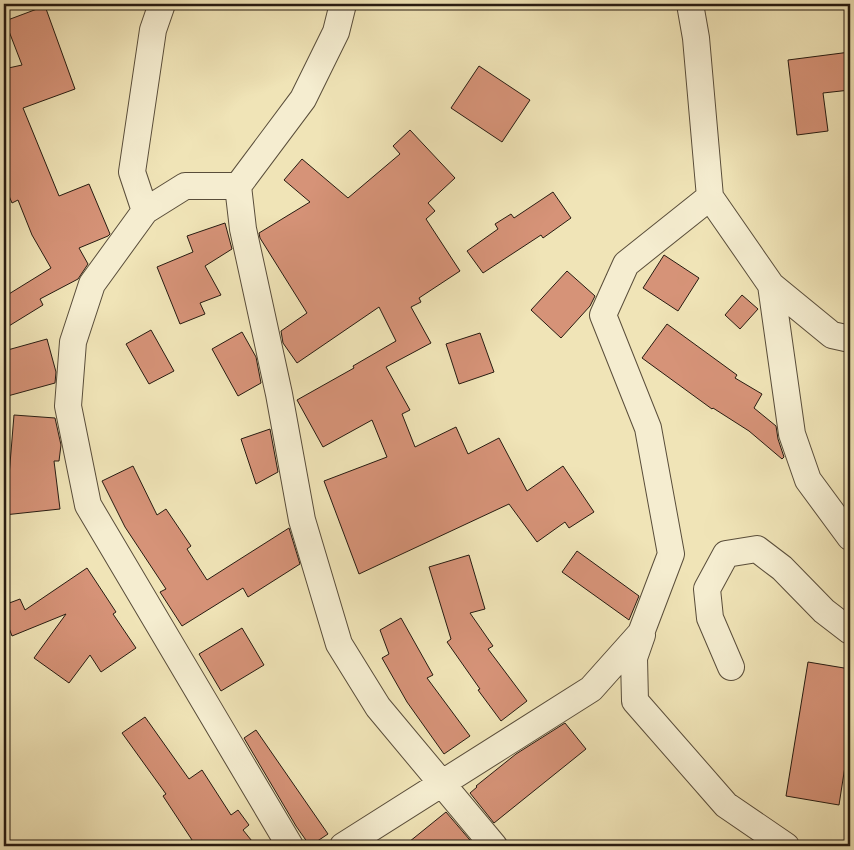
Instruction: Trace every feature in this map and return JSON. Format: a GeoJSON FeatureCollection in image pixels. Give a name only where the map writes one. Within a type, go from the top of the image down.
{"type":"FeatureCollection","features":[{"type":"Feature","properties":{"kind":"street"},"geometry":{"type":"LineString","coordinates":[[145,211],[132,172],[153,30],[162,4]]}},
{"type":"Feature","properties":{"kind":"street"},"geometry":{"type":"LineString","coordinates":[[343,4],[336,32],[303,99],[238,186],[243,229],[279,394],[302,520],[340,644],[378,708],[494,846]]}},
{"type":"Feature","properties":{"kind":"street"},"geometry":{"type":"LineString","coordinates":[[690,4],[696,38],[710,197],[771,285],[844,332]]}},
{"type":"Feature","properties":{"kind":"street"},"geometry":{"type":"LineString","coordinates":[[238,186],[185,186],[145,211],[92,284],[73,342],[68,406],[88,505],[290,846]]}},
{"type":"Feature","properties":{"kind":"street"},"geometry":{"type":"LineString","coordinates":[[710,197],[626,264],[603,315],[648,428],[671,554],[634,658],[635,701],[726,805],[786,846]]}},
{"type":"Feature","properties":{"kind":"street"},"geometry":{"type":"LineString","coordinates":[[771,285],[792,434],[808,480],[850,537]]}},
{"type":"Feature","properties":{"kind":"street"},"geometry":{"type":"LineString","coordinates":[[732,667],[710,618],[707,589],[726,554],[757,549],[782,568],[824,611],[850,631]]}},
{"type":"Feature","properties":{"kind":"street"},"geometry":{"type":"LineString","coordinates":[[343,846],[591,689],[641,633],[671,554]]}},
{"type":"Feature","properties":{"kind":"building"},"geometry":{"type":"Polygon","coordinates":[[[45,6],[75,89],[23,108],[59,196],[89,184],[110,234],[79,248],[88,264],[78,279],[40,299],[43,305],[4,329],[4,297],[51,268],[32,235],[18,200],[12,203],[4,184],[4,69],[22,65],[5,21],[45,6]]]}},
{"type":"Feature","properties":{"kind":"building"},"geometry":{"type":"Polygon","coordinates":[[[850,52],[850,90],[823,93],[828,131],[797,135],[788,60],[850,52]]]}},
{"type":"Feature","properties":{"kind":"building"},"geometry":{"type":"Polygon","coordinates":[[[479,66],[530,100],[502,142],[451,108],[479,66]]]}},
{"type":"Feature","properties":{"kind":"building"},"geometry":{"type":"Polygon","coordinates":[[[410,130],[455,178],[428,203],[435,211],[426,219],[460,271],[419,298],[421,302],[411,307],[431,343],[386,367],[410,410],[402,414],[415,447],[456,427],[468,454],[499,438],[527,491],[563,466],[594,512],[569,528],[565,522],[537,542],[509,504],[359,574],[324,481],[387,457],[372,420],[323,447],[297,400],[354,368],[353,366],[396,341],[379,307],[297,363],[283,343],[281,331],[307,313],[260,238],[259,233],[310,202],[284,180],[302,159],[348,198],[400,154],[393,146],[410,130]]]}},
{"type":"Feature","properties":{"kind":"building"},"geometry":{"type":"Polygon","coordinates":[[[553,192],[571,218],[543,238],[541,235],[483,273],[467,251],[498,229],[495,224],[511,214],[514,218],[553,192]]]}},
{"type":"Feature","properties":{"kind":"building"},"geometry":{"type":"Polygon","coordinates":[[[225,223],[232,249],[205,266],[221,295],[200,303],[205,314],[180,324],[157,267],[193,252],[187,236],[225,223]]]}},
{"type":"Feature","properties":{"kind":"building"},"geometry":{"type":"Polygon","coordinates":[[[664,255],[699,278],[678,311],[643,288],[664,255]]]}},
{"type":"Feature","properties":{"kind":"building"},"geometry":{"type":"Polygon","coordinates":[[[567,271],[595,296],[590,306],[561,338],[531,310],[567,271]]]}},
{"type":"Feature","properties":{"kind":"building"},"geometry":{"type":"Polygon","coordinates":[[[742,295],[758,309],[740,329],[725,315],[742,295]]]}},
{"type":"Feature","properties":{"kind":"building"},"geometry":{"type":"Polygon","coordinates":[[[667,324],[737,375],[735,378],[762,394],[754,408],[776,426],[784,457],[782,459],[749,431],[712,409],[642,358],[667,324]]]}},
{"type":"Feature","properties":{"kind":"building"},"geometry":{"type":"Polygon","coordinates":[[[151,330],[174,371],[149,384],[126,344],[151,330]]]}},
{"type":"Feature","properties":{"kind":"building"},"geometry":{"type":"Polygon","coordinates":[[[242,332],[256,357],[261,383],[238,396],[212,349],[242,332]]]}},
{"type":"Feature","properties":{"kind":"building"},"geometry":{"type":"Polygon","coordinates":[[[480,333],[494,372],[459,384],[446,344],[480,333]]]}},
{"type":"Feature","properties":{"kind":"building"},"geometry":{"type":"Polygon","coordinates":[[[47,339],[56,372],[55,383],[4,397],[4,351],[47,339]]]}},
{"type":"Feature","properties":{"kind":"building"},"geometry":{"type":"Polygon","coordinates":[[[14,415],[55,418],[61,445],[59,461],[54,461],[60,509],[4,515],[4,477],[9,476],[14,415]]]}},
{"type":"Feature","properties":{"kind":"building"},"geometry":{"type":"Polygon","coordinates":[[[270,429],[278,472],[256,484],[241,439],[270,429]]]}},
{"type":"Feature","properties":{"kind":"building"},"geometry":{"type":"Polygon","coordinates":[[[133,466],[157,515],[166,509],[191,546],[187,549],[207,580],[289,528],[300,564],[248,597],[243,588],[182,626],[160,592],[166,589],[125,527],[102,481],[133,466]]]}},
{"type":"Feature","properties":{"kind":"building"},"geometry":{"type":"Polygon","coordinates":[[[577,551],[639,596],[629,620],[562,572],[577,551]]]}},
{"type":"Feature","properties":{"kind":"building"},"geometry":{"type":"Polygon","coordinates":[[[469,555],[485,609],[470,613],[493,646],[488,649],[527,701],[501,721],[447,642],[451,639],[429,567],[469,555]]]}},
{"type":"Feature","properties":{"kind":"building"},"geometry":{"type":"Polygon","coordinates":[[[87,568],[116,612],[113,614],[136,648],[101,672],[90,655],[69,683],[34,658],[66,614],[12,636],[4,615],[4,605],[20,599],[25,610],[87,568]]]}},
{"type":"Feature","properties":{"kind":"building"},"geometry":{"type":"Polygon","coordinates":[[[401,618],[433,675],[427,678],[470,736],[444,754],[407,702],[382,658],[389,654],[380,630],[401,618]]]}},
{"type":"Feature","properties":{"kind":"building"},"geometry":{"type":"Polygon","coordinates":[[[242,628],[264,665],[221,691],[199,654],[242,628]]]}},
{"type":"Feature","properties":{"kind":"building"},"geometry":{"type":"Polygon","coordinates":[[[808,662],[850,669],[850,734],[839,805],[786,796],[808,662]]]}},
{"type":"Feature","properties":{"kind":"building"},"geometry":{"type":"Polygon","coordinates":[[[145,717],[189,779],[202,770],[231,815],[238,810],[249,825],[243,830],[256,846],[196,846],[163,796],[166,794],[122,733],[145,717]]]}},
{"type":"Feature","properties":{"kind":"building"},"geometry":{"type":"Polygon","coordinates":[[[565,723],[586,749],[494,823],[470,793],[516,754],[565,723]]]}},
{"type":"Feature","properties":{"kind":"building"},"geometry":{"type":"Polygon","coordinates":[[[256,730],[328,834],[310,846],[296,826],[244,738],[256,730]]]}},
{"type":"Feature","properties":{"kind":"building"},"geometry":{"type":"Polygon","coordinates":[[[446,812],[475,846],[404,846],[446,812]]]}}]}
